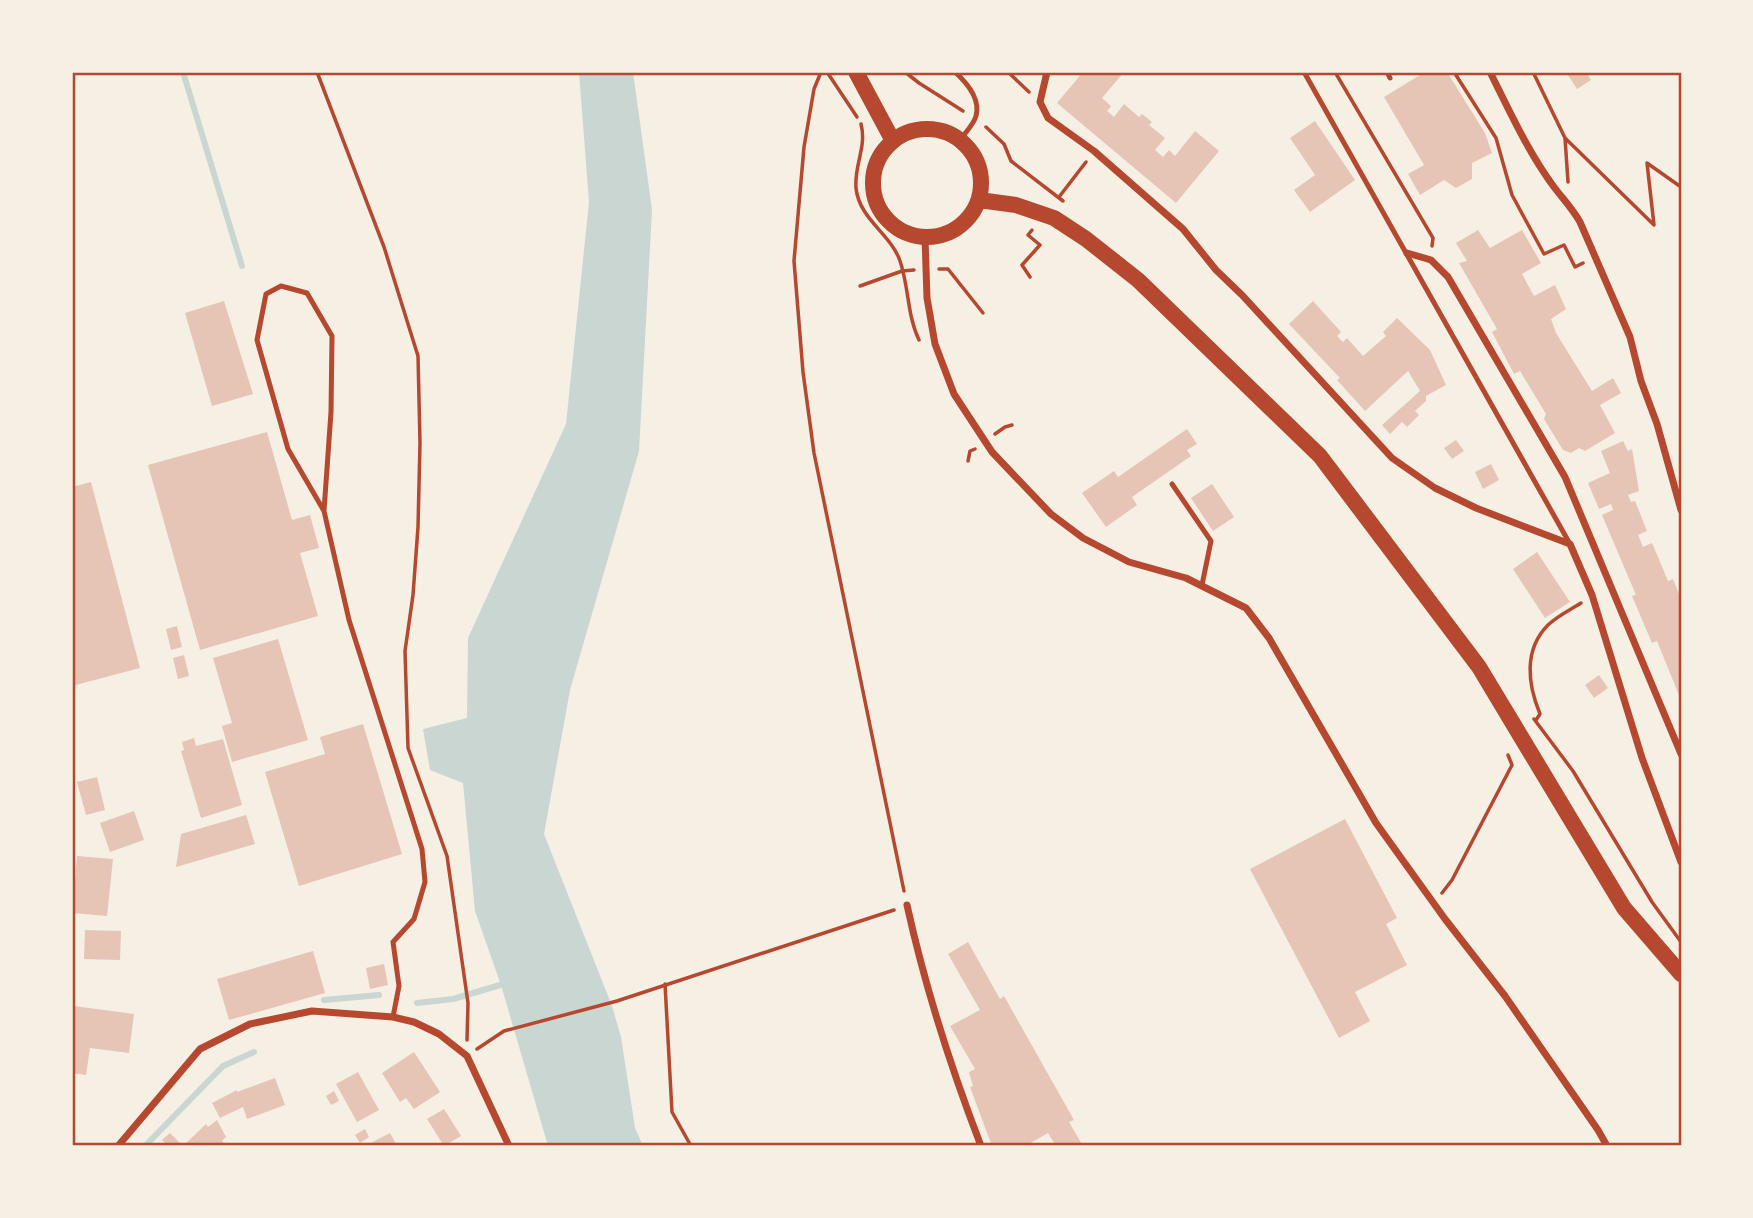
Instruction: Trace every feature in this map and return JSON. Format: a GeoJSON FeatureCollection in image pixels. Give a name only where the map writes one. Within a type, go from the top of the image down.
{"type":"FeatureCollection","features":[{"type":"Feature","properties":{"kind":"main road"},"geometry":{"type":"LineString","coordinates":[[856,72],[893,141]]}},
{"type":"Feature","properties":{"kind":"main road"},"geometry":{"type":"LineString","coordinates":[[930,129],[943,131],[960,140],[974,156],[981,177],[979,200],[969,219],[954,231],[925,238],[906,234],[890,223],[879,207],[873,189],[877,163],[893,141],[913,131],[930,129]]}},
{"type":"Feature","properties":{"kind":"main road"},"geometry":{"type":"LineString","coordinates":[[979,200],[1016,205],[1054,218],[1086,239],[1138,280],[1320,456],[1479,667],[1624,908],[1681,974]]}},
{"type":"Feature","properties":{"kind":"street"},"geometry":{"type":"LineString","coordinates":[[1047,72],[1040,102],[1048,118],[1094,151],[1183,229],[1216,270],[1392,458],[1435,488],[1475,508],[1570,544],[1592,595],[1642,758],[1681,862]]}},
{"type":"Feature","properties":{"kind":"street"},"geometry":{"type":"LineString","coordinates":[[1490,72],[1510,114],[1554,187],[1570,205],[1630,337],[1681,510]]}},
{"type":"Feature","properties":{"kind":"street"},"geometry":{"type":"LineString","coordinates":[[925,238],[928,298],[935,344],[954,394],[992,452],[1051,514],[1083,538],[1129,562],[1186,578],[1246,608],[1269,638],[1376,822],[1505,996],[1607,1146]]}},
{"type":"Feature","properties":{"kind":"street"},"geometry":{"type":"LineString","coordinates":[[1407,253],[1430,260],[1448,278],[1565,477],[1681,754]]}},
{"type":"Feature","properties":{"kind":"street"},"geometry":{"type":"LineString","coordinates":[[907,905],[918,953],[959,1089],[981,1146]]}},
{"type":"Feature","properties":{"kind":"street"},"geometry":{"type":"LineString","coordinates":[[118,1146],[200,1049],[250,1024],[312,1011],[393,1017],[414,1022],[439,1034],[467,1056],[509,1146]]}},
{"type":"Feature","properties":{"kind":"lane"},"geometry":{"type":"LineString","coordinates":[[955,72],[971,87],[976,117],[960,140]]}},
{"type":"Feature","properties":{"kind":"lane"},"geometry":{"type":"LineString","coordinates":[[1304,72],[1570,544]]}},
{"type":"Feature","properties":{"kind":"lane"},"geometry":{"type":"LineString","coordinates":[[324,511],[288,449],[257,340],[266,294],[281,286],[307,293],[332,336],[331,412],[324,511],[349,620],[422,849],[425,882],[414,919],[393,942],[398,986],[393,1017]]}},
{"type":"Feature","properties":{"kind":"lane"},"geometry":{"type":"LineString","coordinates":[[1172,484],[1211,541],[1202,585]]}},
{"type":"Feature","properties":{"kind":"path"},"geometry":{"type":"LineString","coordinates":[[317,72],[384,247],[418,356],[419,501],[405,650],[408,748],[447,856],[468,1003],[467,1056]]}},
{"type":"Feature","properties":{"kind":"path"},"geometry":{"type":"LineString","coordinates":[[467,1056],[504,1031],[617,1001],[907,905],[814,453],[803,372],[793,261],[804,147],[814,89],[821,72]]}},
{"type":"Feature","properties":{"kind":"path"},"geometry":{"type":"LineString","coordinates":[[827,72],[862,125],[864,140],[855,186],[858,200],[900,261],[906,296],[920,342]]}},
{"type":"Feature","properties":{"kind":"path"},"geometry":{"type":"LineString","coordinates":[[905,72],[951,105],[976,117]]}},
{"type":"Feature","properties":{"kind":"path"},"geometry":{"type":"LineString","coordinates":[[1008,72],[1040,102]]}},
{"type":"Feature","properties":{"kind":"path"},"geometry":{"type":"LineString","coordinates":[[1335,72],[1433,238],[1430,260]]}},
{"type":"Feature","properties":{"kind":"path"},"geometry":{"type":"LineString","coordinates":[[1454,72],[1496,138],[1512,195],[1544,254],[1563,245],[1575,267],[1595,257]]}},
{"type":"Feature","properties":{"kind":"path"},"geometry":{"type":"LineString","coordinates":[[1534,74],[1564,138],[1570,205]]}},
{"type":"Feature","properties":{"kind":"path"},"geometry":{"type":"LineString","coordinates":[[1564,138],[1654,225],[1647,163],[1681,187]]}},
{"type":"Feature","properties":{"kind":"path"},"geometry":{"type":"LineString","coordinates":[[1074,178],[1094,151]]}},
{"type":"Feature","properties":{"kind":"path"},"geometry":{"type":"LineString","coordinates":[[1028,235],[1040,245],[1022,265],[1030,277]]}},
{"type":"Feature","properties":{"kind":"path"},"geometry":{"type":"LineString","coordinates":[[1540,714],[1531,692],[1534,644],[1549,624],[1592,595]]}},
{"type":"Feature","properties":{"kind":"path"},"geometry":{"type":"LineString","coordinates":[[1433,902],[1452,880],[1512,765]]}},
{"type":"Feature","properties":{"kind":"path"},"geometry":{"type":"LineString","coordinates":[[665,984],[672,1112],[691,1146]]}},
{"type":"Feature","properties":{"kind":"shaded area"},"geometry":{"type":"Polygon","coordinates":[[[579,72],[633,72],[652,210],[639,451],[570,690],[544,834],[612,1006],[621,1037],[635,1128],[643,1146],[548,1146],[501,985],[475,911],[463,783],[430,770],[423,729],[467,718],[468,638],[566,424],[589,202],[579,72]]]}},
{"type":"Feature","properties":{"kind":"building"},"geometry":{"type":"Polygon","coordinates":[[[1083,72],[1124,72],[1102,98],[1111,106],[1107,111],[1114,117],[1124,104],[1139,117],[1142,114],[1152,122],[1149,125],[1165,138],[1155,150],[1163,157],[1169,150],[1175,156],[1195,131],[1219,151],[1176,203],[1057,103],[1083,72]]]}},
{"type":"Feature","properties":{"kind":"building"},"geometry":{"type":"Polygon","coordinates":[[[1419,72],[1447,72],[1485,133],[1492,153],[1472,163],[1472,179],[1456,188],[1444,180],[1420,195],[1408,174],[1424,165],[1384,97],[1420,75],[1419,72]]]}},
{"type":"Feature","properties":{"kind":"building"},"geometry":{"type":"Polygon","coordinates":[[[1566,72],[1586,72],[1591,80],[1577,89],[1566,72]]]}},
{"type":"Feature","properties":{"kind":"building"},"geometry":{"type":"Polygon","coordinates":[[[1315,121],[1355,180],[1310,212],[1294,190],[1315,175],[1290,138],[1315,121]]]}},
{"type":"Feature","properties":{"kind":"building"},"geometry":{"type":"Polygon","coordinates":[[[1478,230],[1490,248],[1522,230],[1541,263],[1522,274],[1534,296],[1555,285],[1566,309],[1551,319],[1556,333],[1592,391],[1613,378],[1621,393],[1600,405],[1615,433],[1585,451],[1579,448],[1571,453],[1563,450],[1544,419],[1546,414],[1520,371],[1514,374],[1492,332],[1497,329],[1459,263],[1467,261],[1456,243],[1478,230]]]}},
{"type":"Feature","properties":{"kind":"building"},"geometry":{"type":"Polygon","coordinates":[[[224,301],[253,394],[212,406],[185,313],[224,301]]]}},
{"type":"Feature","properties":{"kind":"building"},"geometry":{"type":"Polygon","coordinates":[[[1313,301],[1341,332],[1337,336],[1343,342],[1347,338],[1363,356],[1386,336],[1383,332],[1397,318],[1430,350],[1446,385],[1426,396],[1426,401],[1415,411],[1419,415],[1407,427],[1402,422],[1390,434],[1382,425],[1420,391],[1408,371],[1365,411],[1337,380],[1340,378],[1289,324],[1313,301]]]}},
{"type":"Feature","properties":{"kind":"building"},"geometry":{"type":"Polygon","coordinates":[[[1187,429],[1197,444],[1187,450],[1191,456],[1132,497],[1137,505],[1106,527],[1082,493],[1114,471],[1118,477],[1187,429]]]}},
{"type":"Feature","properties":{"kind":"building"},"geometry":{"type":"Polygon","coordinates":[[[267,432],[292,520],[310,515],[319,548],[300,553],[318,616],[200,650],[148,465],[267,432]]]}},
{"type":"Feature","properties":{"kind":"building"},"geometry":{"type":"Polygon","coordinates":[[[1456,440],[1464,451],[1452,459],[1444,448],[1456,440]]]}},
{"type":"Feature","properties":{"kind":"building"},"geometry":{"type":"Polygon","coordinates":[[[1623,441],[1628,451],[1632,449],[1639,491],[1628,495],[1631,502],[1635,501],[1647,531],[1638,535],[1643,547],[1652,543],[1668,581],[1673,579],[1681,599],[1681,700],[1657,641],[1652,643],[1632,596],[1636,595],[1602,515],[1613,510],[1611,504],[1599,509],[1588,483],[1610,473],[1601,451],[1623,441]]]}},
{"type":"Feature","properties":{"kind":"building"},"geometry":{"type":"Polygon","coordinates":[[[1491,464],[1499,480],[1483,489],[1475,472],[1491,464]]]}},
{"type":"Feature","properties":{"kind":"building"},"geometry":{"type":"Polygon","coordinates":[[[91,482],[140,668],[72,686],[72,487],[91,482]]]}},
{"type":"Feature","properties":{"kind":"building"},"geometry":{"type":"Polygon","coordinates":[[[1212,484],[1234,517],[1213,531],[1191,498],[1212,484]]]}},
{"type":"Feature","properties":{"kind":"building"},"geometry":{"type":"Polygon","coordinates":[[[1537,552],[1570,602],[1545,618],[1513,569],[1537,552]]]}},
{"type":"Feature","properties":{"kind":"building"},"geometry":{"type":"Polygon","coordinates":[[[177,626],[182,647],[171,650],[166,629],[177,626]]]}},
{"type":"Feature","properties":{"kind":"building"},"geometry":{"type":"Polygon","coordinates":[[[278,639],[308,740],[232,762],[222,726],[232,723],[213,658],[278,639]]]}},
{"type":"Feature","properties":{"kind":"building"},"geometry":{"type":"Polygon","coordinates":[[[184,655],[189,676],[178,679],[173,658],[184,655]]]}},
{"type":"Feature","properties":{"kind":"building"},"geometry":{"type":"Polygon","coordinates":[[[1599,675],[1608,688],[1594,698],[1585,685],[1599,675]]]}},
{"type":"Feature","properties":{"kind":"building"},"geometry":{"type":"Polygon","coordinates":[[[363,724],[402,854],[299,886],[265,772],[325,754],[320,737],[363,724]]]}},
{"type":"Feature","properties":{"kind":"building"},"geometry":{"type":"Polygon","coordinates":[[[194,738],[196,746],[223,739],[242,805],[201,818],[181,751],[184,750],[182,742],[194,738]]]}},
{"type":"Feature","properties":{"kind":"building"},"geometry":{"type":"Polygon","coordinates":[[[97,777],[105,810],[86,815],[77,782],[97,777]]]}},
{"type":"Feature","properties":{"kind":"building"},"geometry":{"type":"Polygon","coordinates":[[[134,811],[144,840],[110,852],[100,823],[134,811]]]}},
{"type":"Feature","properties":{"kind":"building"},"geometry":{"type":"Polygon","coordinates":[[[246,815],[255,844],[176,867],[181,834],[246,815]]]}},
{"type":"Feature","properties":{"kind":"building"},"geometry":{"type":"Polygon","coordinates":[[[1345,819],[1397,918],[1386,924],[1407,965],[1355,992],[1370,1021],[1339,1038],[1250,869],[1345,819]]]}},
{"type":"Feature","properties":{"kind":"building"},"geometry":{"type":"Polygon","coordinates":[[[77,856],[113,859],[107,916],[72,913],[77,856]]]}},
{"type":"Feature","properties":{"kind":"building"},"geometry":{"type":"Polygon","coordinates":[[[85,930],[121,931],[120,960],[84,959],[85,930]]]}},
{"type":"Feature","properties":{"kind":"building"},"geometry":{"type":"Polygon","coordinates":[[[968,942],[1000,999],[1004,996],[1074,1120],[1069,1122],[1083,1146],[1056,1146],[1048,1133],[1028,1146],[992,1146],[970,1087],[973,1086],[969,1072],[975,1069],[950,1026],[980,1010],[948,954],[968,942]]]}},
{"type":"Feature","properties":{"kind":"building"},"geometry":{"type":"Polygon","coordinates":[[[313,951],[325,993],[229,1020],[217,979],[313,951]]]}},
{"type":"Feature","properties":{"kind":"building"},"geometry":{"type":"Polygon","coordinates":[[[384,964],[388,985],[370,989],[366,968],[384,964]]]}},
{"type":"Feature","properties":{"kind":"building"},"geometry":{"type":"Polygon","coordinates":[[[74,1006],[134,1014],[129,1053],[90,1048],[86,1075],[72,1073],[74,1006]]]}},
{"type":"Feature","properties":{"kind":"building"},"geometry":{"type":"Polygon","coordinates":[[[414,1052],[440,1092],[414,1109],[406,1098],[400,1102],[382,1073],[414,1052]]]}},
{"type":"Feature","properties":{"kind":"building"},"geometry":{"type":"Polygon","coordinates":[[[358,1072],[379,1110],[357,1122],[336,1084],[358,1072]]]}},
{"type":"Feature","properties":{"kind":"building"},"geometry":{"type":"Polygon","coordinates":[[[275,1078],[285,1105],[247,1119],[243,1107],[220,1118],[212,1103],[237,1090],[275,1078]]]}},
{"type":"Feature","properties":{"kind":"building"},"geometry":{"type":"Polygon","coordinates":[[[334,1091],[339,1101],[331,1105],[326,1096],[334,1091]]]}},
{"type":"Feature","properties":{"kind":"building"},"geometry":{"type":"Polygon","coordinates":[[[444,1109],[461,1136],[444,1146],[427,1119],[444,1109]]]}},
{"type":"Feature","properties":{"kind":"building"},"geometry":{"type":"Polygon","coordinates":[[[217,1120],[226,1137],[222,1141],[227,1146],[183,1146],[206,1124],[208,1127],[217,1120]]]}},
{"type":"Feature","properties":{"kind":"building"},"geometry":{"type":"Polygon","coordinates":[[[365,1129],[369,1137],[360,1143],[355,1135],[365,1129]]]}},
{"type":"Feature","properties":{"kind":"building"},"geometry":{"type":"Polygon","coordinates":[[[170,1133],[183,1146],[168,1146],[162,1140],[170,1133]]]}},
{"type":"Feature","properties":{"kind":"building"},"geometry":{"type":"Polygon","coordinates":[[[390,1133],[397,1146],[365,1146],[390,1133]]]}},
{"type":"Feature","properties":{"kind":"waterway"},"geometry":{"type":"LineString","coordinates":[[183,72],[242,266]]}},
{"type":"Feature","properties":{"kind":"waterway"},"geometry":{"type":"LineString","coordinates":[[417,1003],[453,999],[507,983]]}},
{"type":"Feature","properties":{"kind":"waterway"},"geometry":{"type":"LineString","coordinates":[[324,1000],[379,995]]}},
{"type":"Feature","properties":{"kind":"waterway"},"geometry":{"type":"LineString","coordinates":[[145,1146],[223,1066],[254,1052]]}}]}
